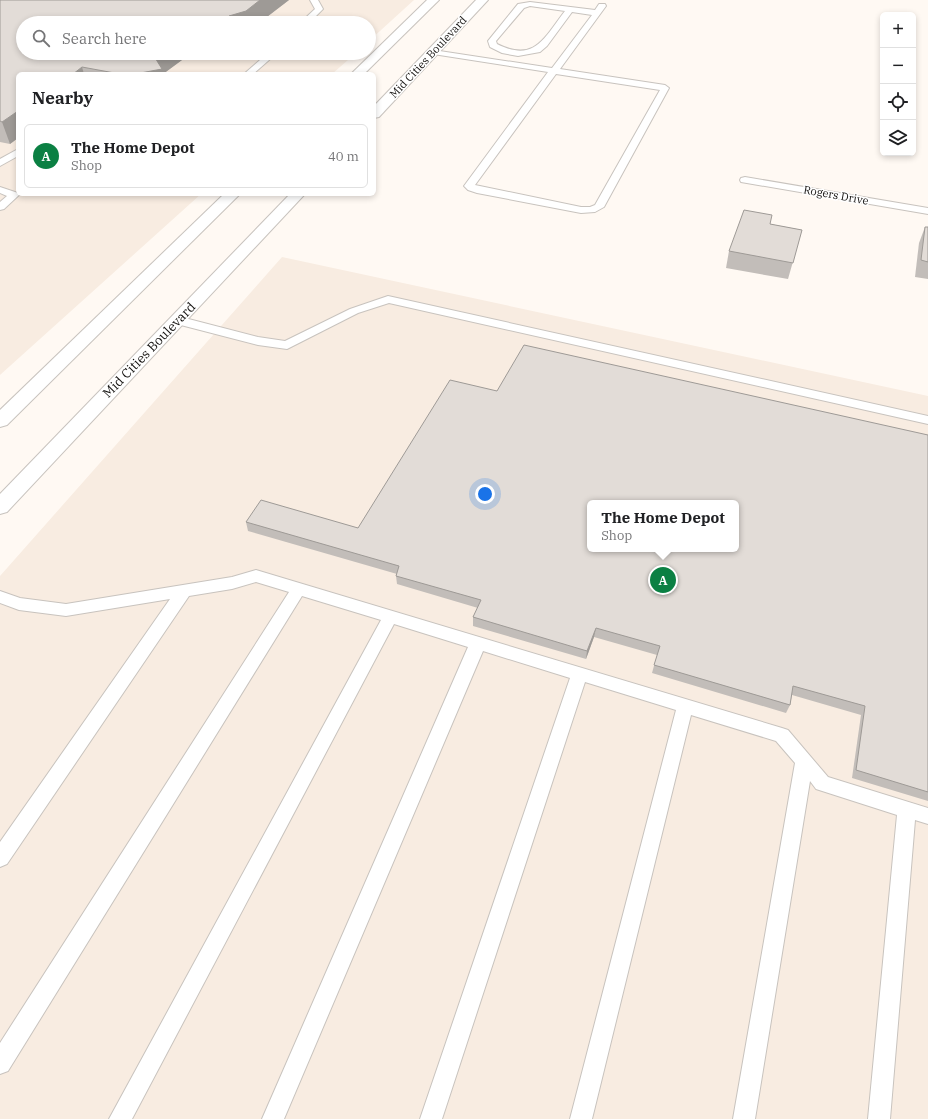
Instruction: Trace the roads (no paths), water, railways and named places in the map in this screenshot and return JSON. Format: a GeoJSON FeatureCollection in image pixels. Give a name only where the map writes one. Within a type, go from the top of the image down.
{"type":"FeatureCollection","features":[{"type":"Feature","properties":{"kind":"main road"},"geometry":{"type":"LineString","coordinates":[[376,56],[433,0]]}},
{"type":"Feature","properties":{"kind":"main road","name":"Mid Cities Boulevard"},"geometry":{"type":"LineString","coordinates":[[376,111],[482,0]]}},
{"type":"Feature","properties":{"kind":"main road"},"geometry":{"type":"LineString","coordinates":[[359,72],[371,60]]}},
{"type":"Feature","properties":{"kind":"main road"},"geometry":{"type":"LineString","coordinates":[[0,421],[231,196]]}},
{"type":"Feature","properties":{"kind":"main road","name":"Mid Cities Boulevard"},"geometry":{"type":"LineString","coordinates":[[0,507],[296,196]]}},
{"type":"Feature","properties":{"kind":"lane"},"geometry":{"type":"LineString","coordinates":[[311,16],[318,9],[314,0]]}},
{"type":"Feature","properties":{"kind":"lane"},"geometry":{"type":"LineString","coordinates":[[433,52],[555,71],[665,88],[599,207],[591,210],[581,210],[472,188],[469,186],[555,71],[599,10],[570,9],[530,4],[521,6],[492,41],[493,45],[505,51],[518,53],[537,50],[544,44],[570,9]]}},
{"type":"Feature","properties":{"kind":"lane"},"geometry":{"type":"LineString","coordinates":[[250,72],[265,60]]}},
{"type":"Feature","properties":{"kind":"lane"},"geometry":{"type":"LineString","coordinates":[[0,163],[16,153]]}},
{"type":"Feature","properties":{"kind":"lane","name":"Rogers Drive"},"geometry":{"type":"LineString","coordinates":[[745,180],[928,211]]}},
{"type":"Feature","properties":{"kind":"lane"},"geometry":{"type":"LineString","coordinates":[[0,190],[14,195],[0,207]]}},
{"type":"Feature","properties":{"kind":"lane"},"geometry":{"type":"LineString","coordinates":[[178,320],[258,341],[287,345],[354,312],[388,299],[928,420]]}},
{"type":"Feature","properties":{"kind":"lane"},"geometry":{"type":"LineString","coordinates":[[0,597],[19,604],[66,610],[232,583],[256,576],[298,590],[782,735],[822,783],[928,816]]}},
{"type":"Feature","properties":{"kind":"lane"},"geometry":{"type":"LineString","coordinates":[[0,858],[185,590]]}},
{"type":"Feature","properties":{"kind":"lane"},"geometry":{"type":"LineString","coordinates":[[0,1063],[298,590]]}},
{"type":"Feature","properties":{"kind":"lane"},"geometry":{"type":"LineString","coordinates":[[120,1119],[390,617]]}},
{"type":"Feature","properties":{"kind":"lane"},"geometry":{"type":"LineString","coordinates":[[273,1119],[478,643]]}},
{"type":"Feature","properties":{"kind":"lane"},"geometry":{"type":"LineString","coordinates":[[431,1119],[580,674]]}},
{"type":"Feature","properties":{"kind":"lane"},"geometry":{"type":"LineString","coordinates":[[581,1119],[685,706]]}},
{"type":"Feature","properties":{"kind":"lane"},"geometry":{"type":"LineString","coordinates":[[744,1119],[804,761]]}},
{"type":"Feature","properties":{"kind":"lane"},"geometry":{"type":"LineString","coordinates":[[879,1119],[907,810]]}},
{"type":"Feature","properties":{"kind":"place","name":"The Home Depot"},"geometry":{"type":"Point","coordinates":[663,580]}}]}
